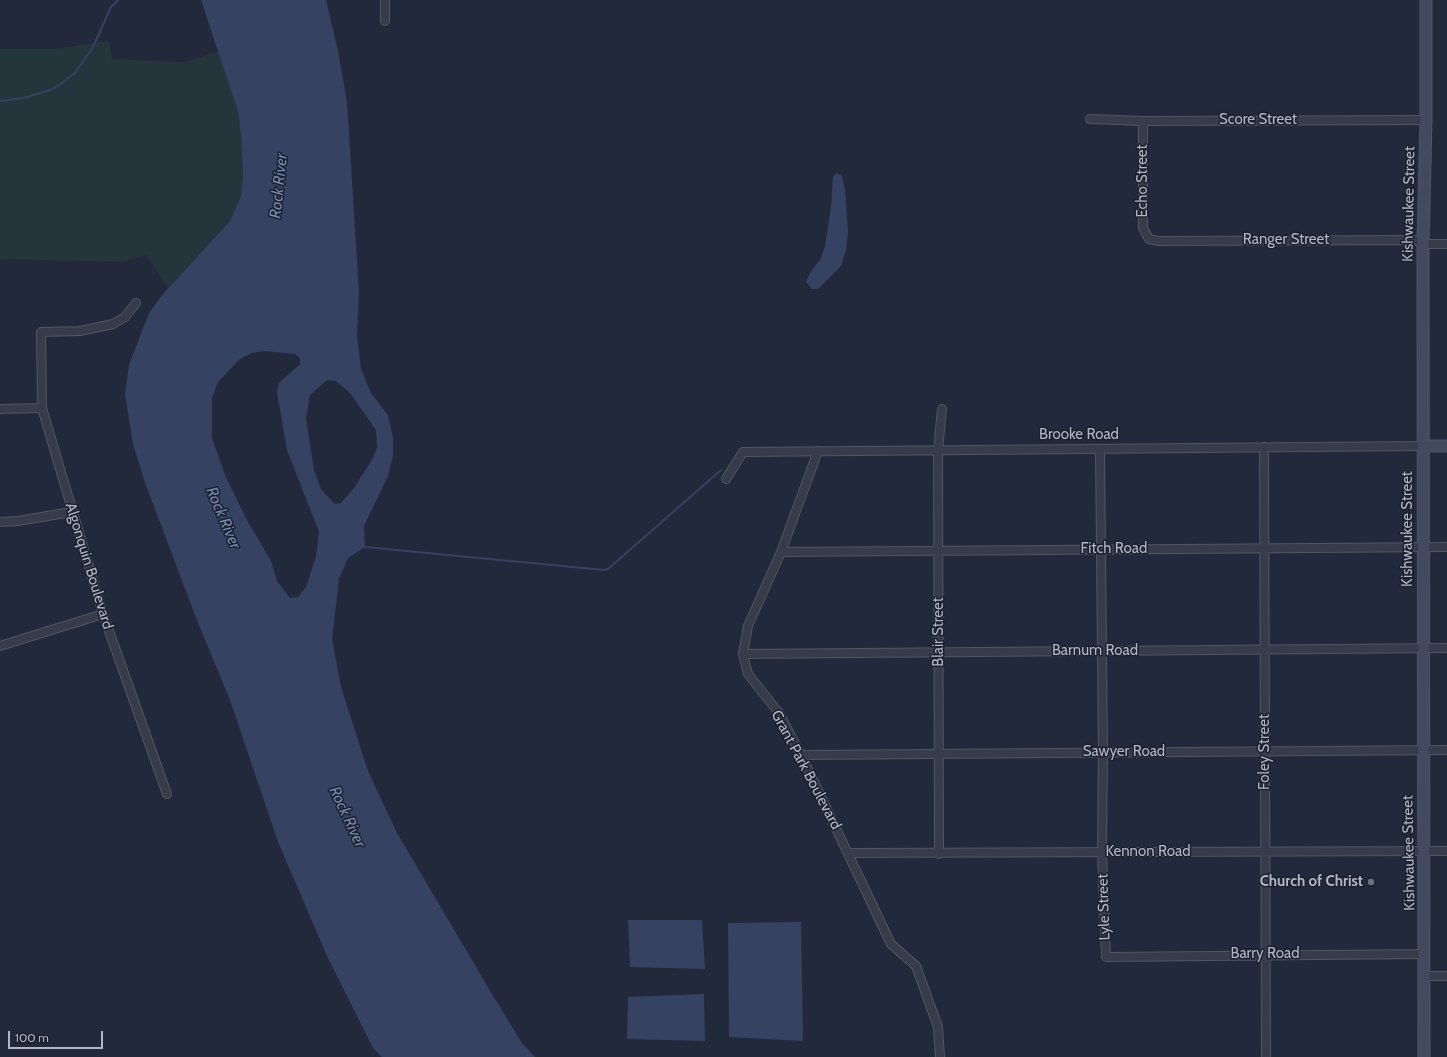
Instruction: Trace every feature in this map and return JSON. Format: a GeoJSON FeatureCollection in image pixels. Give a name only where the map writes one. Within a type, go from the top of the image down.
{"type":"FeatureCollection","features":[{"type":"Feature","properties":{"kind":"street"},"geometry":{"type":"LineString","coordinates":[[385,0],[385,21]]}},
{"type":"Feature","properties":{"kind":"street","name":"Kishwaukee Street"},"geometry":{"type":"LineString","coordinates":[[1424,1057],[1423,244],[1426,120],[1426,0]]}},
{"type":"Feature","properties":{"kind":"street","name":"Score Street"},"geometry":{"type":"LineString","coordinates":[[1090,119],[1142,121],[1426,120]]}},
{"type":"Feature","properties":{"kind":"street","name":"Echo Street"},"geometry":{"type":"LineString","coordinates":[[1142,121],[1143,228],[1149,239]]}},
{"type":"Feature","properties":{"kind":"street","name":"Ranger Street"},"geometry":{"type":"LineString","coordinates":[[1149,239],[1159,241],[1415,240],[1423,244],[1447,244]]}},
{"type":"Feature","properties":{"kind":"street","name":"Algonquin Boulevard"},"geometry":{"type":"LineString","coordinates":[[136,303],[124,317],[113,324],[80,332],[41,332],[42,408],[71,512],[103,614],[167,794]]}},
{"type":"Feature","properties":{"kind":"street"},"geometry":{"type":"LineString","coordinates":[[0,409],[42,408]]}},
{"type":"Feature","properties":{"kind":"street","name":"Blair Street"},"geometry":{"type":"LineString","coordinates":[[939,854],[940,754],[938,450],[942,410]]}},
{"type":"Feature","properties":{"kind":"street","name":"Brooke Road"},"geometry":{"type":"LineString","coordinates":[[726,479],[743,452],[1447,446]]}},
{"type":"Feature","properties":{"kind":"street","name":"Foley Street"},"geometry":{"type":"LineString","coordinates":[[1264,447],[1266,1057]]}},
{"type":"Feature","properties":{"kind":"street","name":"Lyle Street"},"geometry":{"type":"LineString","coordinates":[[1100,450],[1103,752],[1102,852],[1106,957]]}},
{"type":"Feature","properties":{"kind":"street","name":"Grant Park Boulevard"},"geometry":{"type":"LineString","coordinates":[[818,451],[781,552],[748,626],[743,654],[748,674],[779,714],[801,755],[849,853],[891,944],[900,954],[916,966],[938,1026],[940,1057]]}},
{"type":"Feature","properties":{"kind":"street"},"geometry":{"type":"LineString","coordinates":[[0,522],[18,521],[71,512]]}},
{"type":"Feature","properties":{"kind":"street","name":"Fitch Road"},"geometry":{"type":"LineString","coordinates":[[781,552],[1447,547]]}},
{"type":"Feature","properties":{"kind":"street"},"geometry":{"type":"LineString","coordinates":[[0,646],[103,614]]}},
{"type":"Feature","properties":{"kind":"street","name":"Barnum Road"},"geometry":{"type":"LineString","coordinates":[[743,654],[1447,648]]}},
{"type":"Feature","properties":{"kind":"street","name":"Sawyer Road"},"geometry":{"type":"LineString","coordinates":[[801,755],[1447,750]]}},
{"type":"Feature","properties":{"kind":"street","name":"Kennon Road"},"geometry":{"type":"LineString","coordinates":[[849,853],[939,854],[1447,851]]}},
{"type":"Feature","properties":{"kind":"street","name":"Barry Road"},"geometry":{"type":"LineString","coordinates":[[1106,957],[1266,954],[1425,954]]}},
{"type":"Feature","properties":{"kind":"street"},"geometry":{"type":"LineString","coordinates":[[1425,976],[1447,976]]}},
{"type":"Feature","properties":{"kind":"shaded area"},"geometry":{"type":"Polygon","coordinates":[[[109,41],[112,59],[185,62],[219,51],[238,112],[241,134],[243,176],[241,196],[230,221],[168,288],[146,255],[122,262],[0,259],[0,49],[53,49],[109,41]]]}},
{"type":"Feature","properties":{"kind":"water","name":"Rock River"},"geometry":{"type":"Polygon","coordinates":[[[201,0],[326,0],[338,51],[347,102],[359,292],[357,335],[361,369],[371,393],[388,415],[393,438],[393,455],[388,476],[364,526],[365,547],[348,558],[339,579],[332,639],[341,687],[368,771],[397,833],[522,1043],[535,1057],[382,1057],[373,1048],[327,956],[278,842],[230,700],[198,623],[144,480],[133,444],[125,394],[129,365],[149,313],[162,295],[230,221],[241,196],[243,176],[241,134],[238,112],[201,0]],[[264,351],[252,353],[240,359],[218,382],[212,398],[212,438],[225,475],[247,520],[271,561],[277,581],[290,598],[298,597],[306,587],[316,556],[319,532],[287,450],[277,392],[279,383],[300,364],[300,358],[295,354],[264,351]],[[327,380],[310,395],[306,419],[314,470],[321,489],[335,504],[341,503],[354,488],[373,458],[377,447],[376,430],[350,393],[336,381],[327,380]]]}},
{"type":"Feature","properties":{"kind":"water"},"geometry":{"type":"Polygon","coordinates":[[[837,173],[842,176],[845,190],[848,231],[846,250],[841,266],[818,289],[812,289],[806,282],[810,273],[821,258],[825,246],[831,207],[833,177],[837,173]]]}},
{"type":"Feature","properties":{"kind":"water"},"geometry":{"type":"Polygon","coordinates":[[[628,920],[702,920],[705,969],[630,967],[628,920]]]}},
{"type":"Feature","properties":{"kind":"water"},"geometry":{"type":"Polygon","coordinates":[[[801,922],[803,1041],[729,1037],[728,923],[801,922]]]}},
{"type":"Feature","properties":{"kind":"water"},"geometry":{"type":"Polygon","coordinates":[[[704,994],[705,1041],[627,1039],[628,997],[704,994]]]}},
{"type":"Feature","properties":{"kind":"waterway"},"geometry":{"type":"LineString","coordinates":[[0,101],[23,98],[50,90],[75,73],[93,47],[111,7],[118,0]]}},
{"type":"Feature","properties":{"kind":"waterway"},"geometry":{"type":"LineString","coordinates":[[365,547],[604,570],[608,569],[721,470]]}},
{"type":"Feature","properties":{"kind":"place","name":"Church of Christ"},"geometry":{"type":"Point","coordinates":[1371,882]}}]}
